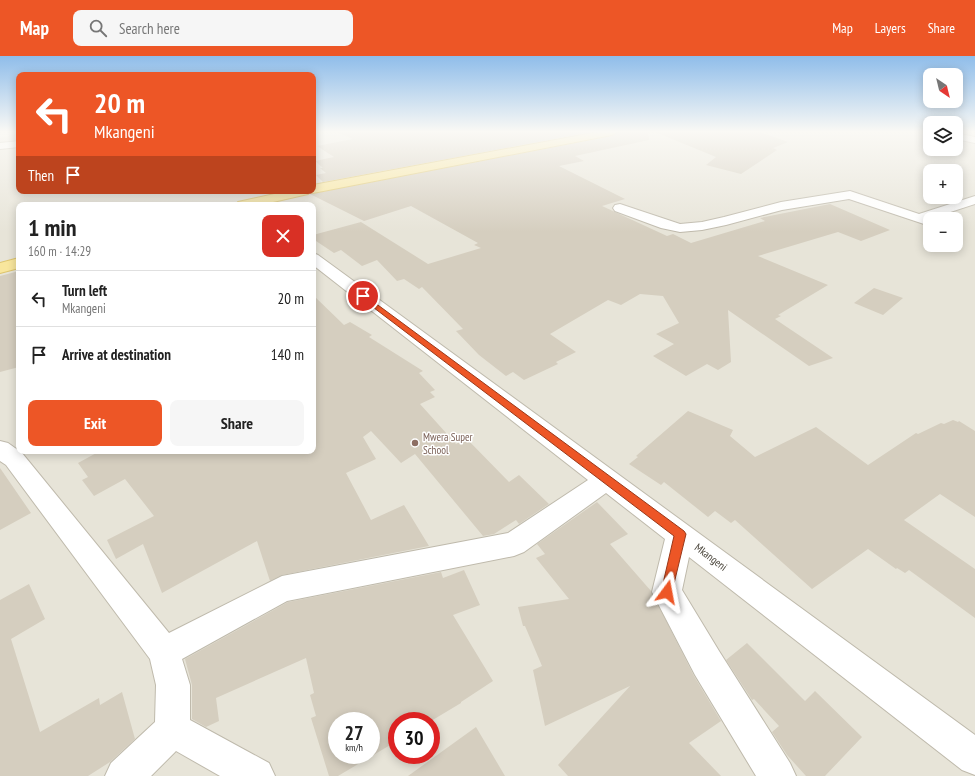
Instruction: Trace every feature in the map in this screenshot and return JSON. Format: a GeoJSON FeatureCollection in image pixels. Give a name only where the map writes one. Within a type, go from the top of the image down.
{"type":"FeatureCollection","features":[{"type":"Feature","properties":{"kind":"main road"},"geometry":{"type":"LineString","coordinates":[[316,188],[436,166]]}},
{"type":"Feature","properties":{"kind":"main road"},"geometry":{"type":"LineString","coordinates":[[258,202],[291,194]]}},
{"type":"Feature","properties":{"kind":"main road"},"geometry":{"type":"LineString","coordinates":[[0,268],[16,264]]}},
{"type":"Feature","properties":{"kind":"street"},"geometry":{"type":"LineString","coordinates":[[620,208],[666,225],[680,228],[720,222],[781,206],[850,195],[923,219]]}},
{"type":"Feature","properties":{"kind":"street"},"geometry":{"type":"LineString","coordinates":[[945,212],[975,200]]}},
{"type":"Feature","properties":{"kind":"street","name":"Mkangeni"},"geometry":{"type":"LineString","coordinates":[[316,263],[608,479],[975,756]]}},
{"type":"Feature","properties":{"kind":"street"},"geometry":{"type":"LineString","coordinates":[[0,449],[14,459],[164,652],[172,685],[173,730],[124,776]]}},
{"type":"Feature","properties":{"kind":"street"},"geometry":{"type":"LineString","coordinates":[[164,652],[282,589],[514,544],[608,479]]}},
{"type":"Feature","properties":{"kind":"street"},"geometry":{"type":"LineString","coordinates":[[680,534],[667,592],[707,663],[777,776]]}},
{"type":"Feature","properties":{"kind":"street"},"geometry":{"type":"LineString","coordinates":[[173,730],[256,776]]}},
{"type":"Feature","properties":{"kind":"shaded area"},"geometry":{"type":"Polygon","coordinates":[[[0,166],[16,166],[16,194],[316,194],[316,166],[923,166],[923,204],[963,204],[963,166],[975,166],[975,776],[0,776],[0,166]]]}},
{"type":"Feature","properties":{"kind":"building"},"geometry":{"type":"Polygon","coordinates":[[[320,166],[411,166],[323,182],[316,175],[326,173],[320,168],[323,168],[320,166]]]}},
{"type":"Feature","properties":{"kind":"building"},"geometry":{"type":"Polygon","coordinates":[[[458,166],[561,166],[559,166],[625,199],[602,206],[667,236],[673,234],[691,243],[765,221],[760,218],[830,204],[890,230],[861,241],[838,232],[758,256],[828,285],[778,315],[781,316],[775,319],[833,358],[809,366],[728,310],[731,362],[718,370],[707,364],[686,376],[653,356],[674,344],[656,334],[679,323],[663,296],[640,294],[621,305],[608,300],[550,334],[576,352],[556,362],[558,364],[524,380],[513,372],[506,376],[479,355],[456,331],[463,329],[422,287],[419,289],[404,279],[397,281],[377,260],[362,266],[341,250],[334,253],[316,241],[316,234],[361,222],[428,264],[481,248],[474,245],[478,243],[411,206],[364,221],[310,194],[458,166]]]}},
{"type":"Feature","properties":{"kind":"building"},"geometry":{"type":"Polygon","coordinates":[[[708,166],[754,166],[741,174],[708,166]]]}},
{"type":"Feature","properties":{"kind":"building"},"geometry":{"type":"Polygon","coordinates":[[[16,272],[16,368],[0,372],[0,276],[16,272]]]}},
{"type":"Feature","properties":{"kind":"building"},"geometry":{"type":"Polygon","coordinates":[[[874,288],[903,298],[883,315],[854,303],[874,288]]]}},
{"type":"Feature","properties":{"kind":"building"},"geometry":{"type":"Polygon","coordinates":[[[316,298],[344,325],[350,322],[372,335],[369,337],[423,371],[419,373],[435,390],[430,392],[435,397],[420,404],[456,444],[466,438],[509,482],[519,475],[549,504],[519,524],[516,520],[494,534],[483,536],[415,454],[401,463],[371,431],[363,437],[376,459],[346,473],[371,520],[404,505],[429,546],[282,575],[270,581],[257,541],[162,593],[143,544],[116,559],[107,540],[154,516],[125,479],[94,496],[82,480],[88,477],[78,463],[94,454],[316,454],[316,298]]]}},
{"type":"Feature","properties":{"kind":"building"},"geometry":{"type":"Polygon","coordinates":[[[688,411],[733,430],[730,436],[755,457],[816,427],[868,465],[916,433],[918,434],[941,423],[944,424],[953,420],[959,421],[975,431],[975,517],[940,494],[904,520],[975,569],[975,618],[909,570],[905,573],[897,568],[896,569],[868,549],[812,589],[735,520],[731,523],[715,511],[708,517],[664,482],[661,485],[629,464],[638,457],[636,456],[688,411]]]}},
{"type":"Feature","properties":{"kind":"building"},"geometry":{"type":"Polygon","coordinates":[[[0,468],[31,513],[0,530],[0,468]]]}},
{"type":"Feature","properties":{"kind":"building"},"geometry":{"type":"Polygon","coordinates":[[[597,502],[628,534],[610,544],[651,591],[694,676],[721,721],[689,743],[721,776],[568,776],[558,765],[630,686],[545,726],[533,670],[542,666],[525,626],[523,626],[518,607],[569,599],[536,558],[545,554],[537,544],[597,502]]]}},
{"type":"Feature","properties":{"kind":"building"},"geometry":{"type":"Polygon","coordinates":[[[464,570],[480,605],[453,615],[493,681],[440,716],[440,712],[388,712],[388,746],[380,751],[380,712],[328,712],[328,764],[358,764],[338,776],[329,776],[311,718],[316,716],[310,695],[314,693],[306,658],[216,698],[219,721],[206,727],[192,719],[192,685],[185,659],[288,602],[441,572],[443,578],[464,570]]]}},
{"type":"Feature","properties":{"kind":"building"},"geometry":{"type":"Polygon","coordinates":[[[29,584],[45,619],[11,639],[40,732],[99,698],[100,705],[122,692],[135,739],[110,762],[88,776],[0,776],[0,600],[29,584]]]}},
{"type":"Feature","properties":{"kind":"building"},"geometry":{"type":"Polygon","coordinates":[[[747,643],[805,701],[815,691],[862,737],[825,776],[806,776],[787,755],[772,732],[779,726],[754,699],[752,700],[726,660],[747,643]]]}},
{"type":"Feature","properties":{"kind":"building"},"geometry":{"type":"Polygon","coordinates":[[[476,727],[505,776],[408,776],[425,764],[440,764],[440,753],[476,727]]]}},
{"type":"Feature","properties":{"kind":"place","name":"Mwera Super School"},"geometry":{"type":"Point","coordinates":[415,443]}},
{"type":"Feature","properties":{"kind":"route"},"geometry":{"type":"LineString","coordinates":[[363,296],[680,534],[667,592]]}}]}
